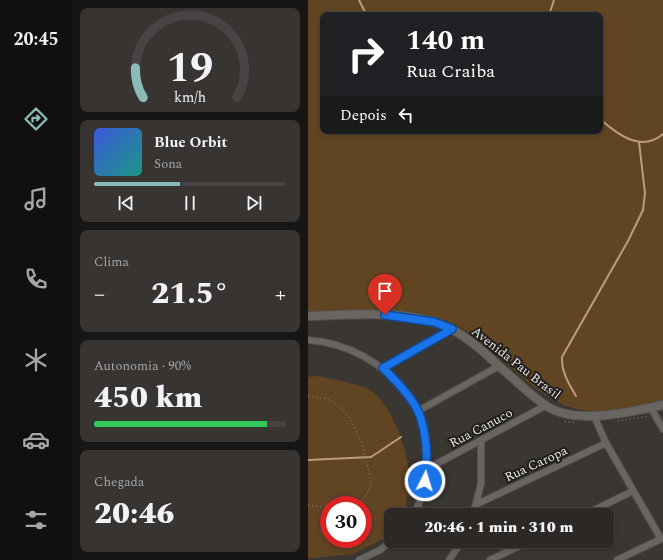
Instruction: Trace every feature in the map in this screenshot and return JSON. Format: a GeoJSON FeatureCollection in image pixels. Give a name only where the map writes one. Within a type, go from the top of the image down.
{"type":"FeatureCollection","features":[{"type":"Feature","properties":{"kind":"main road","name":"Avenida Pau Brasil"},"geometry":{"type":"LineString","coordinates":[[308,316],[385,315],[434,322],[452,329],[483,350],[545,406],[571,416],[594,416],[663,405]]}},
{"type":"Feature","properties":{"kind":"street"},"geometry":{"type":"LineString","coordinates":[[383,368],[452,329]]}},
{"type":"Feature","properties":{"kind":"street"},"geometry":{"type":"LineString","coordinates":[[308,340],[321,341],[350,349],[383,368],[398,383],[418,411],[424,437],[427,469],[423,494],[417,508]]}},
{"type":"Feature","properties":{"kind":"street"},"geometry":{"type":"LineString","coordinates":[[418,411],[499,366]]}},
{"type":"Feature","properties":{"kind":"street","name":"Rua Canuco"},"geometry":{"type":"LineString","coordinates":[[427,469],[545,406]]}},
{"type":"Feature","properties":{"kind":"street"},"geometry":{"type":"LineString","coordinates":[[651,408],[663,429]]}},
{"type":"Feature","properties":{"kind":"street"},"geometry":{"type":"LineString","coordinates":[[594,416],[606,443],[662,539],[617,560]]}},
{"type":"Feature","properties":{"kind":"street"},"geometry":{"type":"LineString","coordinates":[[475,508],[482,473],[481,441]]}},
{"type":"Feature","properties":{"kind":"street","name":"Rua Caropa"},"geometry":{"type":"LineString","coordinates":[[476,504],[606,443]]}},
{"type":"Feature","properties":{"kind":"street"},"geometry":{"type":"LineString","coordinates":[[598,508],[633,491]]}},
{"type":"Feature","properties":{"kind":"street"},"geometry":{"type":"LineString","coordinates":[[359,560],[384,547]]}},
{"type":"Feature","properties":{"kind":"street"},"geometry":{"type":"LineString","coordinates":[[449,560],[457,548]]}},
{"type":"Feature","properties":{"kind":"street"},"geometry":{"type":"LineString","coordinates":[[491,560],[516,548]]}},
{"type":"Feature","properties":{"kind":"path"},"geometry":{"type":"LineString","coordinates":[[308,396],[328,399],[342,409],[351,420],[363,446],[371,481],[365,496]]}},
{"type":"Feature","properties":{"kind":"path"},"geometry":{"type":"LineString","coordinates":[[308,505],[320,507]]}},
{"type":"Feature","properties":{"kind":"shaded area"},"geometry":{"type":"Polygon","coordinates":[[[308,0],[663,0],[663,400],[600,411],[591,411],[571,407],[552,399],[534,387],[483,343],[466,331],[447,321],[414,313],[360,312],[308,314],[308,0]]]}},
{"type":"Feature","properties":{"kind":"shaded area"},"geometry":{"type":"Polygon","coordinates":[[[317,376],[346,382],[368,389],[380,399],[398,430],[406,454],[409,480],[405,508],[384,508],[384,538],[372,544],[372,496],[320,496],[320,548],[365,548],[353,554],[308,558],[308,377],[317,376]]]}},
{"type":"Feature","properties":{"kind":"waterway"},"geometry":{"type":"LineString","coordinates":[[359,0],[365,12]]}},
{"type":"Feature","properties":{"kind":"waterway"},"geometry":{"type":"LineString","coordinates":[[550,12],[554,0]]}},
{"type":"Feature","properties":{"kind":"waterway"},"geometry":{"type":"LineString","coordinates":[[603,121],[622,135],[638,142],[646,142],[663,134]]}},
{"type":"Feature","properties":{"kind":"waterway"},"geometry":{"type":"LineString","coordinates":[[576,396],[564,373],[562,357],[628,241],[643,210],[645,193],[639,142]]}},
{"type":"Feature","properties":{"kind":"waterway"},"geometry":{"type":"LineString","coordinates":[[308,460],[371,457],[401,437]]}},
{"type":"Feature","properties":{"kind":"route"},"geometry":{"type":"LineString","coordinates":[[385,315],[417,318],[434,322],[452,329],[383,368],[398,383],[418,411],[424,437],[427,469],[425,481]]}}]}
